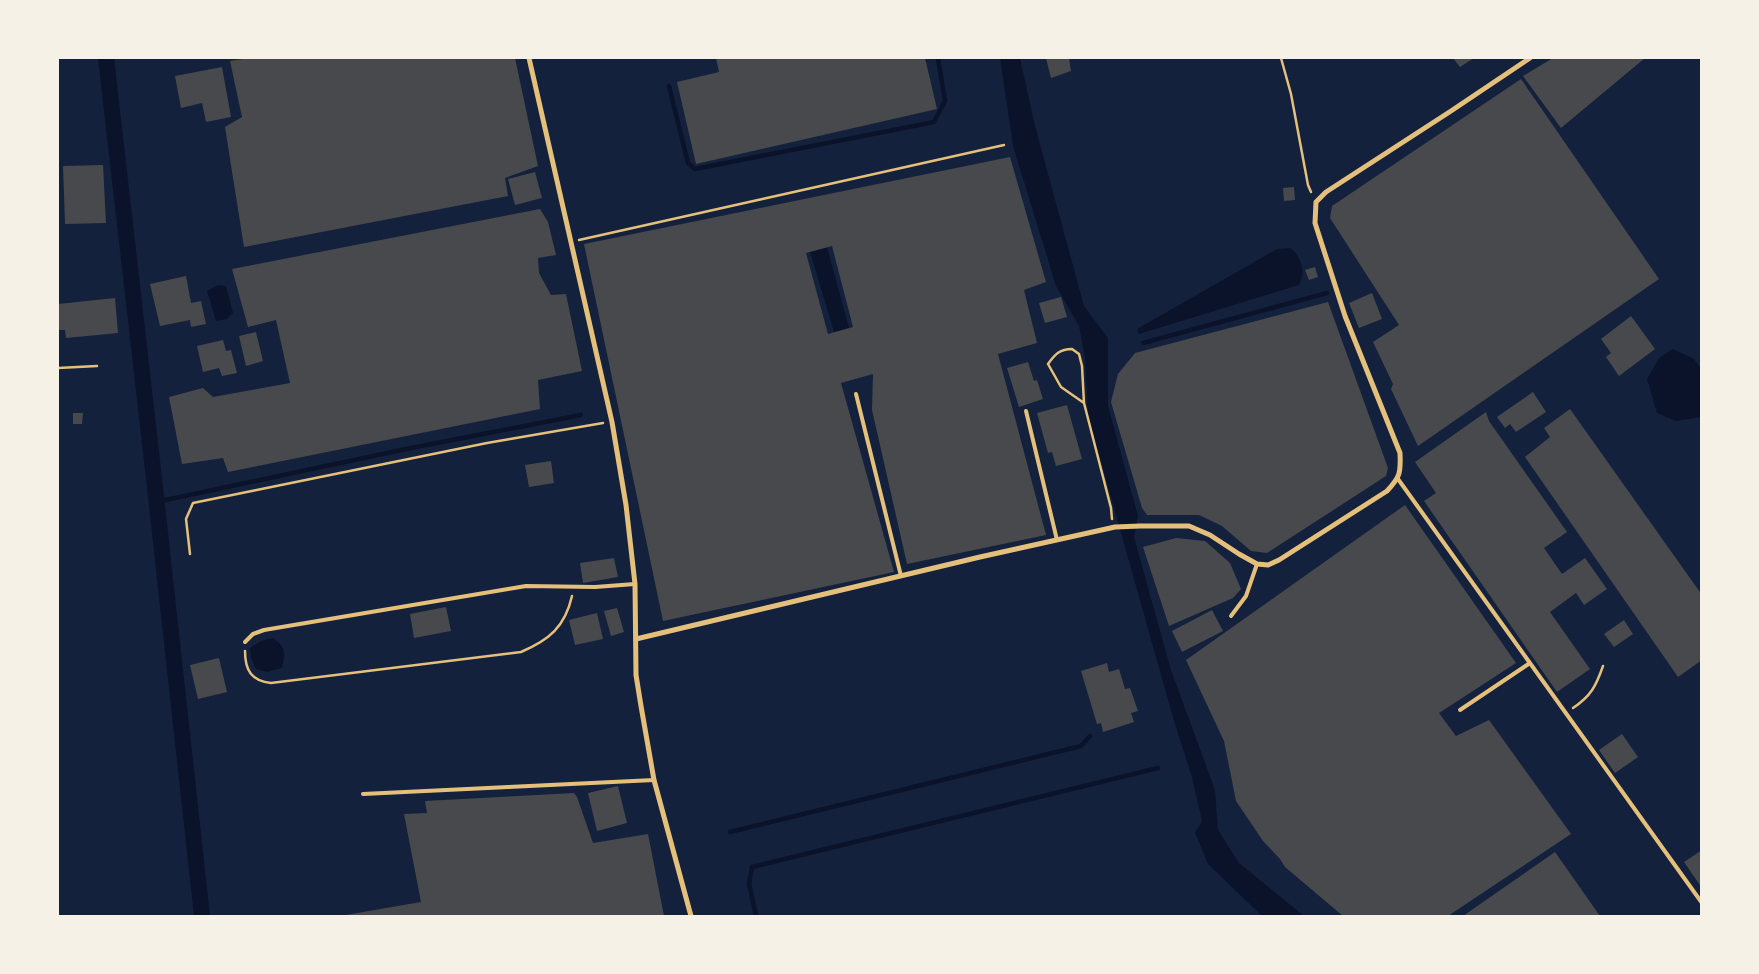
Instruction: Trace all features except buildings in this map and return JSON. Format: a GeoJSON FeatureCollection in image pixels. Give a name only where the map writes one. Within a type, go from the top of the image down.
{"type":"FeatureCollection","features":[{"type":"Feature","properties":{"kind":"street"},"geometry":{"type":"LineString","coordinates":[[530,58],[612,422],[626,505],[635,584],[636,675],[654,780],[690,916]]}},
{"type":"Feature","properties":{"kind":"street"},"geometry":{"type":"LineString","coordinates":[[636,639],[1114,528],[1189,526],[1210,535],[1257,564],[1268,565],[1279,560],[1387,491],[1398,479],[1401,470],[1400,453],[1345,316],[1315,223],[1316,202],[1326,192],[1530,58]]}},
{"type":"Feature","properties":{"kind":"lane"},"geometry":{"type":"LineString","coordinates":[[856,394],[901,577]]}},
{"type":"Feature","properties":{"kind":"lane"},"geometry":{"type":"LineString","coordinates":[[1026,411],[1058,540]]}},
{"type":"Feature","properties":{"kind":"lane"},"geometry":{"type":"LineString","coordinates":[[1398,479],[1702,903]]}},
{"type":"Feature","properties":{"kind":"lane"},"geometry":{"type":"LineString","coordinates":[[1231,616],[1246,596],[1257,564]]}},
{"type":"Feature","properties":{"kind":"lane"},"geometry":{"type":"LineString","coordinates":[[246,642],[253,634],[264,630],[526,586],[573,587],[635,584]]}},
{"type":"Feature","properties":{"kind":"lane"},"geometry":{"type":"LineString","coordinates":[[1460,710],[1530,664]]}},
{"type":"Feature","properties":{"kind":"lane"},"geometry":{"type":"LineString","coordinates":[[363,794],[654,780]]}},
{"type":"Feature","properties":{"kind":"path"},"geometry":{"type":"LineString","coordinates":[[1281,58],[1292,94],[1308,185],[1316,202]]}},
{"type":"Feature","properties":{"kind":"path"},"geometry":{"type":"LineString","coordinates":[[570,242],[1004,145]]}},
{"type":"Feature","properties":{"kind":"path"},"geometry":{"type":"LineString","coordinates":[[1084,403],[1061,387],[1048,364],[1063,349],[1072,349],[1079,354],[1082,366],[1084,403],[1111,508],[1114,528]]}},
{"type":"Feature","properties":{"kind":"path"},"geometry":{"type":"LineString","coordinates":[[58,368],[97,366]]}},
{"type":"Feature","properties":{"kind":"path"},"geometry":{"type":"LineString","coordinates":[[190,554],[186,519],[193,503],[487,443],[612,422]]}},
{"type":"Feature","properties":{"kind":"path"},"geometry":{"type":"LineString","coordinates":[[246,642],[245,660],[251,675],[259,682],[271,683],[520,652],[541,644],[564,620],[570,604],[573,587]]}},
{"type":"Feature","properties":{"kind":"path"},"geometry":{"type":"LineString","coordinates":[[1566,713],[1590,695],[1596,686],[1603,666]]}},
{"type":"Feature","properties":{"kind":"water"},"geometry":{"type":"Polygon","coordinates":[[[1000,58],[1020,58],[1035,126],[1084,306],[1108,338],[1108,406],[1138,516],[1134,537],[1171,670],[1215,790],[1218,830],[1239,863],[1304,916],[1262,916],[1208,864],[1195,833],[1202,821],[1192,777],[1174,721],[1088,416],[1085,358],[1079,326],[1056,286],[1013,146],[1000,58]]]}},
{"type":"Feature","properties":{"kind":"water"},"geometry":{"type":"Polygon","coordinates":[[[827,247],[849,328],[834,332],[810,252],[827,247]]]}},
{"type":"Feature","properties":{"kind":"water"},"geometry":{"type":"Polygon","coordinates":[[[1290,248],[1297,255],[1302,265],[1303,276],[1299,285],[1139,334],[1137,329],[1277,249],[1290,248]]]}},
{"type":"Feature","properties":{"kind":"water"},"geometry":{"type":"Polygon","coordinates":[[[218,285],[226,286],[233,313],[227,319],[216,321],[207,291],[218,285]]]}},
{"type":"Feature","properties":{"kind":"water"},"geometry":{"type":"Polygon","coordinates":[[[1673,349],[1694,359],[1701,369],[1701,417],[1676,421],[1657,413],[1647,379],[1659,358],[1673,349]]]}},
{"type":"Feature","properties":{"kind":"water"},"geometry":{"type":"Polygon","coordinates":[[[273,638],[283,647],[284,658],[282,668],[267,672],[256,669],[251,658],[250,648],[261,641],[273,638]]]}},
{"type":"Feature","properties":{"kind":"waterway"},"geometry":{"type":"LineString","coordinates":[[106,58],[202,916]]}},
{"type":"Feature","properties":{"kind":"waterway"},"geometry":{"type":"LineString","coordinates":[[669,86],[688,163],[695,169],[934,122],[945,101],[938,58]]}},
{"type":"Feature","properties":{"kind":"waterway"},"geometry":{"type":"LineString","coordinates":[[1143,343],[1327,293]]}},
{"type":"Feature","properties":{"kind":"waterway"},"geometry":{"type":"LineString","coordinates":[[156,502],[411,448],[581,415]]}},
{"type":"Feature","properties":{"kind":"waterway"},"geometry":{"type":"LineString","coordinates":[[730,832],[1081,746],[1090,736]]}},
{"type":"Feature","properties":{"kind":"waterway"},"geometry":{"type":"LineString","coordinates":[[756,915],[749,884],[752,867],[1158,768]]}}]}
